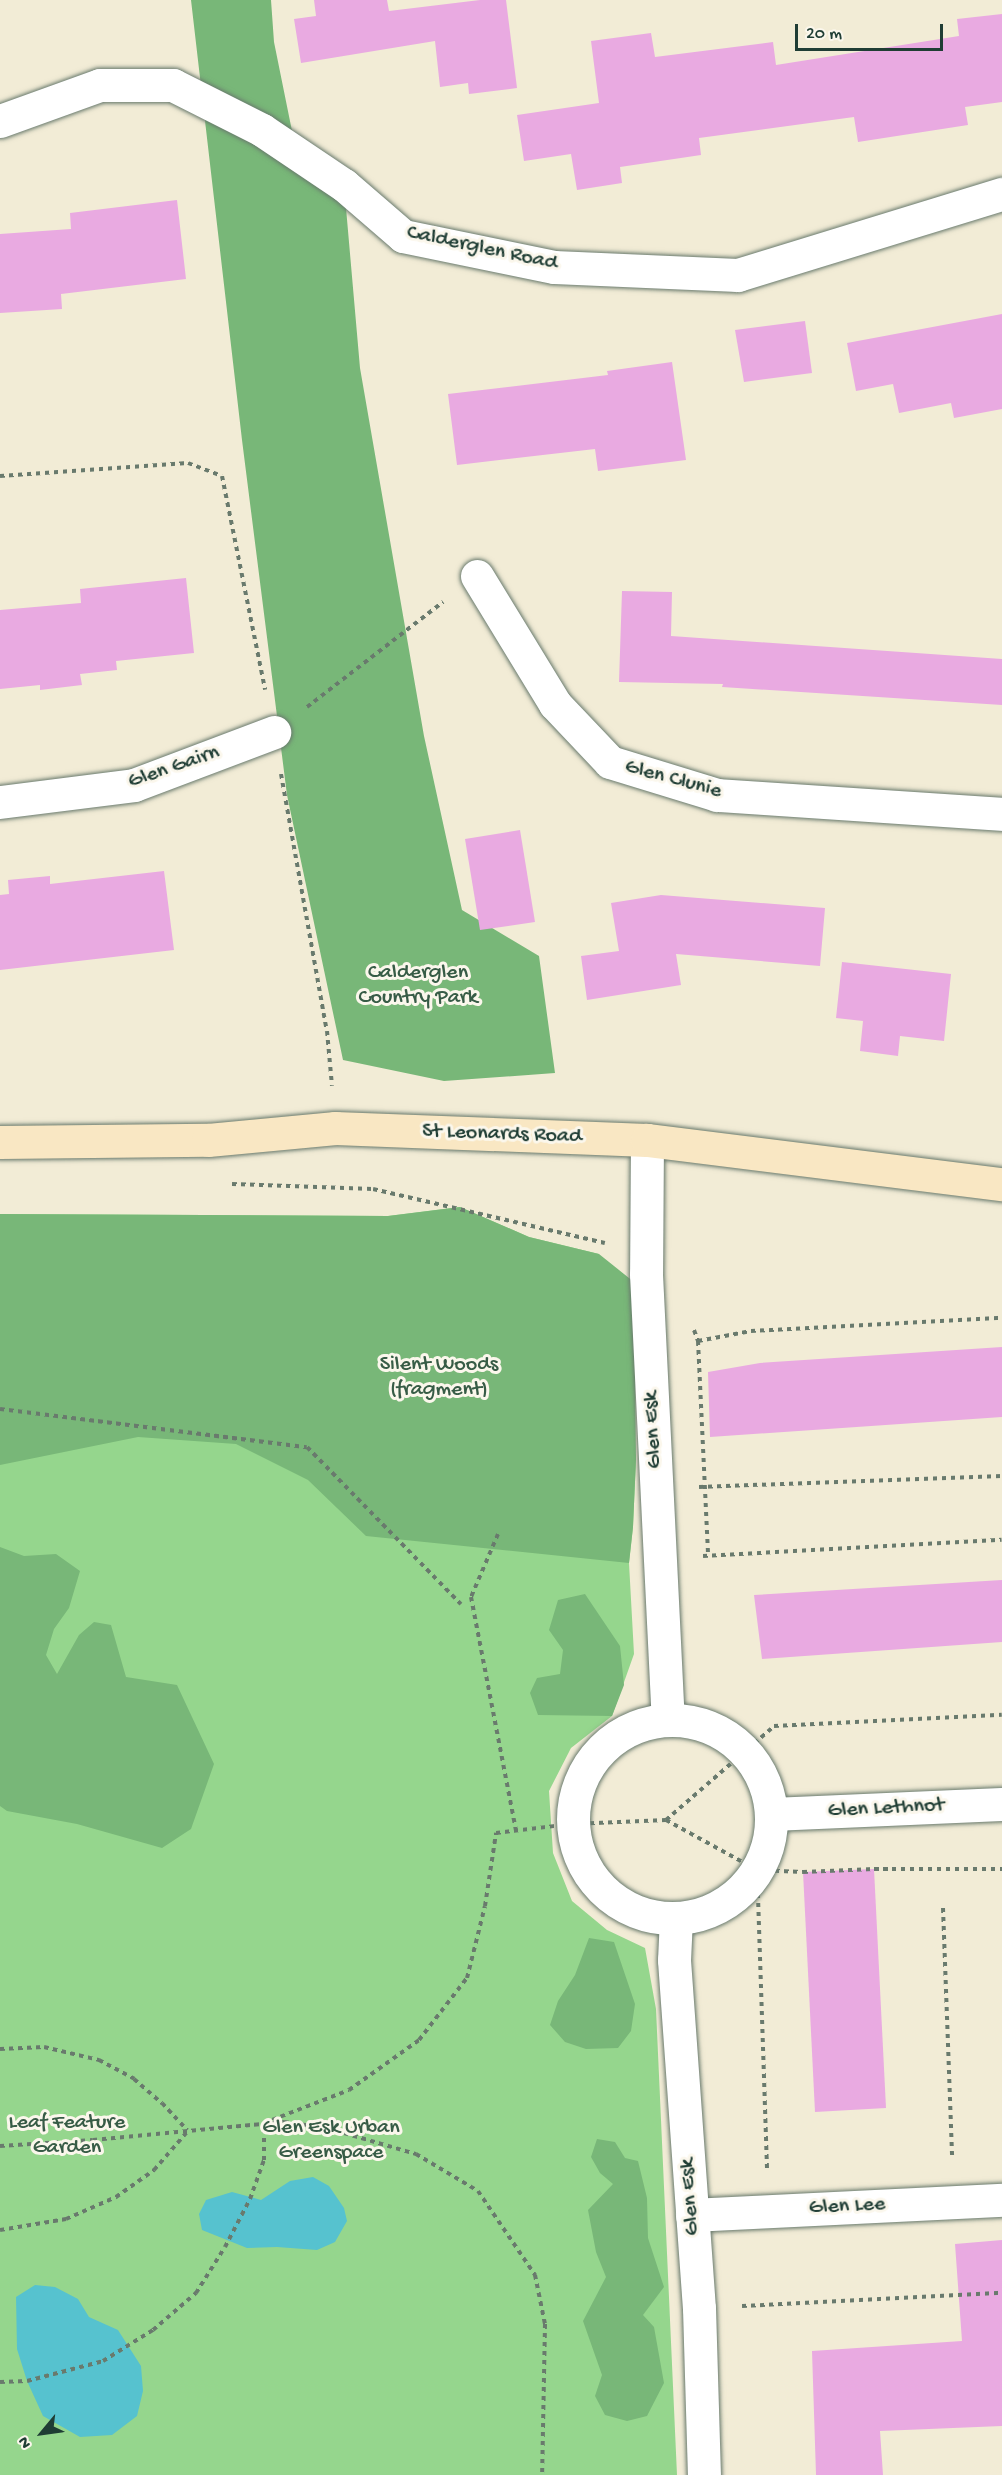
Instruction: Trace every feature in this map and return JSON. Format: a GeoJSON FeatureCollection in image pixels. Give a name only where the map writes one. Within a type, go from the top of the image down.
{"type":"FeatureCollection","features":[{"type":"Feature","properties":{"kind":"street","name":"Calderglen Road"},"geometry":{"type":"LineString","coordinates":[[0,121],[100,85],[174,86],[262,130],[344,185],[403,236],[554,267],[738,275],[1002,194]]}},
{"type":"Feature","properties":{"kind":"street","name":"Glen Clunie"},"geometry":{"type":"LineString","coordinates":[[477,576],[555,704],[610,762],[717,795],[1002,814]]}},
{"type":"Feature","properties":{"kind":"street","name":"Glen Gairn"},"geometry":{"type":"LineString","coordinates":[[0,802],[134,785],[274,732]]}},
{"type":"Feature","properties":{"kind":"street","name":"St Leonards Road"},"geometry":{"type":"LineString","coordinates":[[0,1142],[208,1140],[335,1128],[647,1140],[1002,1184]]}},
{"type":"Feature","properties":{"kind":"street","name":"Glen Esk"},"geometry":{"type":"LineString","coordinates":[[647,1140],[646,1254],[668,1719]]}},
{"type":"Feature","properties":{"kind":"street"},"geometry":{"type":"LineString","coordinates":[[668,1719],[700,1723],[728,1737],[743,1752],[761,1778],[771,1814],[768,1843],[757,1870],[743,1889],[723,1904],[700,1914],[676,1918],[645,1914],[617,1902],[595,1881],[579,1855],[573,1824],[576,1793],[588,1764],[609,1741],[637,1726],[668,1719]]}},
{"type":"Feature","properties":{"kind":"street","name":"Glen Lethnot"},"geometry":{"type":"LineString","coordinates":[[771,1814],[1002,1804]]}},
{"type":"Feature","properties":{"kind":"street","name":"Glen Esk"},"geometry":{"type":"LineString","coordinates":[[676,1918],[674,1960],[699,2308],[704,2475]]}},
{"type":"Feature","properties":{"kind":"street","name":"Glen Lee"},"geometry":{"type":"LineString","coordinates":[[692,2215],[1002,2200]]}},
{"type":"Feature","properties":{"kind":"path"},"geometry":{"type":"LineString","coordinates":[[0,476],[188,463],[222,476],[274,732],[327,1031],[335,1128]]}},
{"type":"Feature","properties":{"kind":"path"},"geometry":{"type":"LineString","coordinates":[[274,732],[477,576]]}},
{"type":"Feature","properties":{"kind":"path"},"geometry":{"type":"LineString","coordinates":[[230,1184],[374,1189],[485,1213],[646,1254]]}},
{"type":"Feature","properties":{"kind":"path"},"geometry":{"type":"LineString","coordinates":[[1002,1318],[751,1331],[698,1341],[708,1556],[1002,1540]]}},
{"type":"Feature","properties":{"kind":"path"},"geometry":{"type":"LineString","coordinates":[[0,1409],[308,1447],[462,1604]]}},
{"type":"Feature","properties":{"kind":"path"},"geometry":{"type":"LineString","coordinates":[[656,1486],[705,1487],[1002,1476]]}},
{"type":"Feature","properties":{"kind":"path"},"geometry":{"type":"LineString","coordinates":[[498,1534],[471,1597],[516,1831]]}},
{"type":"Feature","properties":{"kind":"path"},"geometry":{"type":"LineString","coordinates":[[666,1820],[774,1726],[1002,1715]]}},
{"type":"Feature","properties":{"kind":"path"},"geometry":{"type":"LineString","coordinates":[[264,2123],[349,2090],[419,2040],[467,1978],[485,1906],[496,1833],[573,1824],[666,1820],[757,1870],[803,1872],[874,1869],[1002,1869]]}},
{"type":"Feature","properties":{"kind":"path"},"geometry":{"type":"LineString","coordinates":[[757,1870],[769,2211]]}},
{"type":"Feature","properties":{"kind":"path"},"geometry":{"type":"LineString","coordinates":[[943,1908],[954,2202]]}},
{"type":"Feature","properties":{"kind":"path"},"geometry":{"type":"LineString","coordinates":[[0,2049],[44,2047],[99,2060],[134,2079],[162,2103],[187,2131]]}},
{"type":"Feature","properties":{"kind":"path"},"geometry":{"type":"LineString","coordinates":[[0,2146],[93,2140],[284,2122],[327,2128],[416,2154],[478,2191],[535,2276],[545,2324],[542,2475]]}},
{"type":"Feature","properties":{"kind":"path"},"geometry":{"type":"LineString","coordinates":[[0,2382],[27,2381],[103,2361],[153,2330],[196,2293],[225,2247],[250,2199],[264,2160],[264,2123]]}},
{"type":"Feature","properties":{"kind":"path"},"geometry":{"type":"LineString","coordinates":[[0,2230],[66,2219],[116,2197],[154,2170],[187,2131]]}},
{"type":"Feature","properties":{"kind":"path"},"geometry":{"type":"LineString","coordinates":[[699,2308],[1002,2292]]}},
{"type":"Feature","properties":{"kind":"green space","name":"Calderglen Country Park"},"geometry":{"type":"Polygon","coordinates":[[[191,0],[271,0],[274,42],[292,131],[344,185],[360,368],[424,736],[462,910],[539,956],[555,1073],[444,1081],[343,1060],[287,795],[242,440],[191,0]]]}},
{"type":"Feature","properties":{"kind":"green space","name":"Glen Esk Urban Greenspace"},"geometry":{"type":"Polygon","coordinates":[[[460,1207],[529,1237],[599,1254],[636,1459],[629,1563],[634,1654],[612,1716],[571,1748],[549,1791],[553,1853],[572,1901],[607,1930],[645,1948],[656,2009],[677,2475],[0,2475],[0,1214],[388,1216],[460,1207]]]}},
{"type":"Feature","properties":{"kind":"green space","name":"Silent Woods (fragment)"},"geometry":{"type":"Polygon","coordinates":[[[460,1207],[529,1237],[599,1254],[634,1282],[636,1459],[629,1563],[366,1536],[308,1480],[236,1444],[138,1437],[0,1465],[0,1214],[388,1216],[460,1207]]]}},
{"type":"Feature","properties":{"kind":"green space"},"geometry":{"type":"Polygon","coordinates":[[[0,1547],[24,1556],[56,1554],[80,1571],[69,1608],[54,1629],[46,1655],[57,1674],[79,1635],[94,1622],[111,1625],[126,1677],[177,1685],[214,1764],[191,1829],[162,1848],[77,1824],[7,1811],[0,1806],[0,1547]]]}},
{"type":"Feature","properties":{"kind":"green space"},"geometry":{"type":"Polygon","coordinates":[[[585,1594],[620,1646],[624,1685],[612,1716],[538,1715],[530,1693],[537,1678],[560,1674],[563,1650],[549,1630],[558,1600],[585,1594]]]}},
{"type":"Feature","properties":{"kind":"green space"},"geometry":{"type":"Polygon","coordinates":[[[589,1938],[614,1942],[635,2004],[631,2031],[618,2048],[586,2049],[565,2042],[550,2025],[558,2001],[575,1975],[589,1938]]]}},
{"type":"Feature","properties":{"kind":"green space"},"geometry":{"type":"Polygon","coordinates":[[[597,2139],[615,2142],[625,2158],[638,2161],[647,2198],[648,2238],[664,2287],[643,2315],[654,2327],[664,2383],[647,2416],[627,2421],[605,2415],[595,2396],[602,2375],[583,2321],[606,2277],[596,2252],[588,2210],[613,2184],[600,2173],[591,2157],[597,2139]]]}},
{"type":"Feature","properties":{"kind":"water"},"geometry":{"type":"Polygon","coordinates":[[[313,2177],[329,2186],[344,2208],[347,2221],[335,2242],[317,2250],[277,2247],[247,2248],[202,2230],[199,2214],[206,2200],[232,2192],[261,2200],[290,2181],[313,2177]]]}},
{"type":"Feature","properties":{"kind":"water"},"geometry":{"type":"Polygon","coordinates":[[[35,2285],[55,2287],[78,2299],[89,2317],[118,2330],[141,2366],[143,2391],[137,2416],[112,2435],[80,2437],[43,2416],[27,2381],[17,2349],[16,2297],[35,2285]]]}},
{"type":"Feature","properties":{"kind":"building"},"geometry":{"type":"Polygon","coordinates":[[[314,0],[387,0],[389,11],[480,0],[506,0],[517,88],[469,94],[468,83],[440,87],[435,41],[301,63],[294,19],[316,16],[314,0]]]}},
{"type":"Feature","properties":{"kind":"building"},"geometry":{"type":"Polygon","coordinates":[[[1002,14],[1002,102],[965,107],[968,125],[858,142],[854,117],[699,138],[701,155],[620,167],[622,183],[577,190],[571,154],[524,161],[517,115],[599,103],[591,41],[651,33],[655,57],[773,42],[776,65],[959,36],[957,19],[1002,14]]]}},
{"type":"Feature","properties":{"kind":"building"},"geometry":{"type":"Polygon","coordinates":[[[177,200],[186,279],[61,294],[62,309],[0,313],[0,234],[71,229],[70,213],[177,200]]]}},
{"type":"Feature","properties":{"kind":"building"},"geometry":{"type":"Polygon","coordinates":[[[1002,314],[1002,409],[954,418],[951,403],[899,413],[893,384],[856,391],[847,343],[1002,314]]]}},
{"type":"Feature","properties":{"kind":"building"},"geometry":{"type":"Polygon","coordinates":[[[805,321],[812,373],[744,382],[735,330],[805,321]]]}},
{"type":"Feature","properties":{"kind":"building"},"geometry":{"type":"Polygon","coordinates":[[[672,362],[686,460],[598,471],[595,449],[457,465],[448,394],[608,375],[607,371],[672,362]]]}},
{"type":"Feature","properties":{"kind":"building"},"geometry":{"type":"Polygon","coordinates":[[[186,578],[194,653],[116,661],[117,670],[80,674],[82,685],[40,690],[40,685],[0,689],[0,610],[81,603],[80,589],[186,578]]]}},
{"type":"Feature","properties":{"kind":"building"},"geometry":{"type":"Polygon","coordinates":[[[622,591],[672,592],[671,636],[1002,659],[1002,705],[722,687],[723,684],[619,682],[622,591]]]}},
{"type":"Feature","properties":{"kind":"building"},"geometry":{"type":"Polygon","coordinates":[[[520,830],[535,922],[480,930],[465,839],[520,830]]]}},
{"type":"Feature","properties":{"kind":"building"},"geometry":{"type":"Polygon","coordinates":[[[164,871],[174,950],[0,970],[0,895],[9,894],[8,880],[50,876],[50,884],[164,871]]]}},
{"type":"Feature","properties":{"kind":"building"},"geometry":{"type":"Polygon","coordinates":[[[661,895],[825,908],[820,966],[676,954],[681,985],[587,1000],[581,956],[619,951],[611,903],[661,895]]]}},
{"type":"Feature","properties":{"kind":"building"},"geometry":{"type":"Polygon","coordinates":[[[842,962],[951,974],[944,1041],[900,1036],[898,1056],[860,1051],[863,1021],[836,1018],[842,962]]]}},
{"type":"Feature","properties":{"kind":"building"},"geometry":{"type":"Polygon","coordinates":[[[1002,1347],[1002,1417],[710,1437],[708,1372],[760,1363],[1002,1347]]]}},
{"type":"Feature","properties":{"kind":"building"},"geometry":{"type":"Polygon","coordinates":[[[1002,1580],[1002,1642],[762,1659],[754,1595],[1002,1580]]]}},
{"type":"Feature","properties":{"kind":"building"},"geometry":{"type":"Polygon","coordinates":[[[874,1869],[886,2108],[815,2112],[803,1872],[874,1869]]]}},
{"type":"Feature","properties":{"kind":"building"},"geometry":{"type":"Polygon","coordinates":[[[1002,2240],[1002,2426],[880,2431],[883,2475],[816,2475],[812,2351],[962,2341],[955,2244],[1002,2240]]]}},
{"type":"Feature","properties":{"kind":"park label","name":"Leaf Feature Garden"},"geometry":{"type":"Point","coordinates":[67,2136]}}]}
